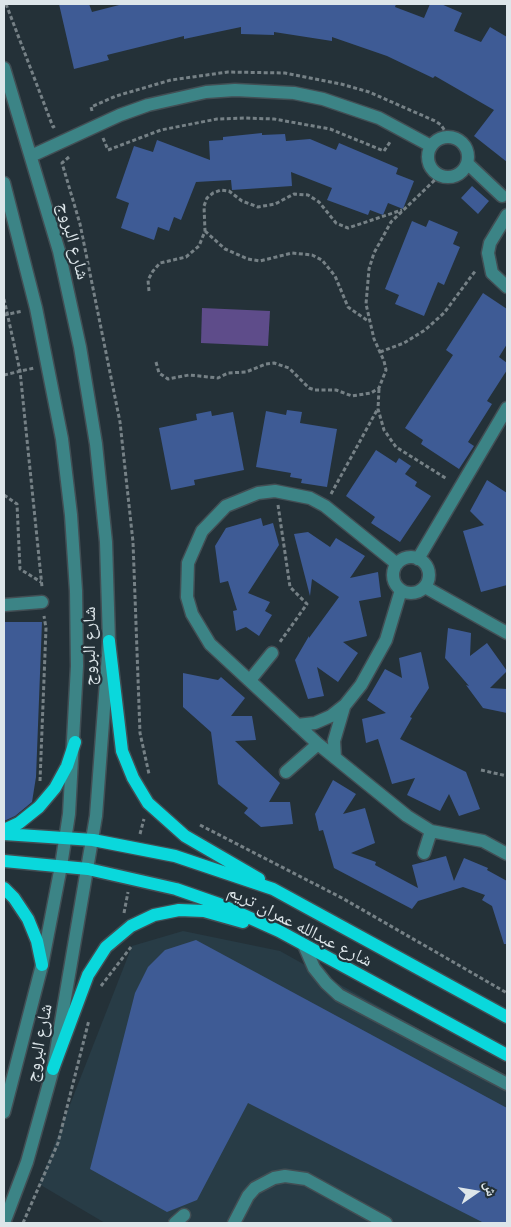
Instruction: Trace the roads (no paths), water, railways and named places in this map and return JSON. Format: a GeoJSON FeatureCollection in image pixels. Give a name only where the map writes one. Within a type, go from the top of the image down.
{"type":"FeatureCollection","features":[{"type":"Feature","properties":{"kind":"main road"},"geometry":{"type":"LineString","coordinates":[[109,641],[122,751],[133,778],[148,803],[184,836],[228,859],[273,889]]}},
{"type":"Feature","properties":{"kind":"main road"},"geometry":{"type":"LineString","coordinates":[[4,832],[39,807],[59,781],[67,766],[75,742]]}},
{"type":"Feature","properties":{"kind":"main road","name":"شارع عبدالله عمران تريم"},"geometry":{"type":"LineString","coordinates":[[4,832],[93,840],[175,856],[273,889],[507,1017]]}},
{"type":"Feature","properties":{"kind":"main road","name":"شارع عبدالله عمران تريم"},"geometry":{"type":"LineString","coordinates":[[4,861],[88,869],[176,889],[219,904],[279,931],[507,1055]]}},
{"type":"Feature","properties":{"kind":"main road"},"geometry":{"type":"LineString","coordinates":[[4,888],[14,898],[28,919],[37,941],[42,965]]}},
{"type":"Feature","properties":{"kind":"main road"},"geometry":{"type":"LineString","coordinates":[[53,1069],[88,975],[106,947],[131,926],[154,916],[170,912],[204,911],[279,931]]}},
{"type":"Feature","properties":{"kind":"street","name":"شارع البروج"},"geometry":{"type":"LineString","coordinates":[[4,68],[59,251],[80,347],[96,444],[103,513],[109,641],[106,707],[93,840],[53,1069],[27,1162],[4,1223]]}},
{"type":"Feature","properties":{"kind":"street"},"geometry":{"type":"LineString","coordinates":[[31,156],[98,125],[148,105],[206,92],[265,90],[294,93],[352,107],[406,131],[431,146]]}},
{"type":"Feature","properties":{"kind":"street"},"geometry":{"type":"LineString","coordinates":[[449,137],[462,143],[466,149],[467,163],[459,174],[446,177],[439,176],[434,172],[428,159],[431,146],[436,141],[449,137]]}},
{"type":"Feature","properties":{"kind":"street"},"geometry":{"type":"LineString","coordinates":[[467,163],[502,196]]}},
{"type":"Feature","properties":{"kind":"street","name":"شارع البروج"},"geometry":{"type":"LineString","coordinates":[[4,183],[23,251],[49,364],[62,439],[73,543],[77,666],[75,742],[66,837],[42,965],[18,1064],[4,1112]]}},
{"type":"Feature","properties":{"kind":"street"},"geometry":{"type":"LineString","coordinates":[[507,215],[490,243],[488,253],[492,273],[507,288]]}},
{"type":"Feature","properties":{"kind":"street"},"geometry":{"type":"LineString","coordinates":[[418,559],[507,408]]}},
{"type":"Feature","properties":{"kind":"street"},"geometry":{"type":"LineString","coordinates":[[396,564],[325,506],[293,493],[276,491],[242,498],[226,506],[202,531],[188,563],[187,597],[200,630],[210,644],[335,758],[418,824],[431,831],[483,841],[507,854]]}},
{"type":"Feature","properties":{"kind":"street"},"geometry":{"type":"LineString","coordinates":[[406,558],[418,559],[428,568],[428,581],[424,587],[413,593],[401,590],[393,578],[396,564],[406,558]]}},
{"type":"Feature","properties":{"kind":"street"},"geometry":{"type":"LineString","coordinates":[[424,587],[507,633]]}},
{"type":"Feature","properties":{"kind":"street"},"geometry":{"type":"LineString","coordinates":[[297,725],[315,723],[331,716],[344,706],[361,685],[382,648],[401,590]]}},
{"type":"Feature","properties":{"kind":"street"},"geometry":{"type":"LineString","coordinates":[[4,605],[42,602]]}},
{"type":"Feature","properties":{"kind":"street"},"geometry":{"type":"LineString","coordinates":[[250,680],[272,652]]}},
{"type":"Feature","properties":{"kind":"street"},"geometry":{"type":"LineString","coordinates":[[335,758],[334,741],[344,706]]}},
{"type":"Feature","properties":{"kind":"street"},"geometry":{"type":"LineString","coordinates":[[286,772],[318,744]]}},
{"type":"Feature","properties":{"kind":"street"},"geometry":{"type":"LineString","coordinates":[[424,853],[431,831]]}},
{"type":"Feature","properties":{"kind":"street"},"geometry":{"type":"LineString","coordinates":[[304,945],[314,968],[339,996],[507,1084]]}},
{"type":"Feature","properties":{"kind":"street"},"geometry":{"type":"LineString","coordinates":[[4,1070],[18,1064]]}},
{"type":"Feature","properties":{"kind":"street"},"geometry":{"type":"LineString","coordinates":[[234,1223],[248,1196],[255,1188],[274,1178],[285,1176],[306,1179],[386,1223]]}}]}
